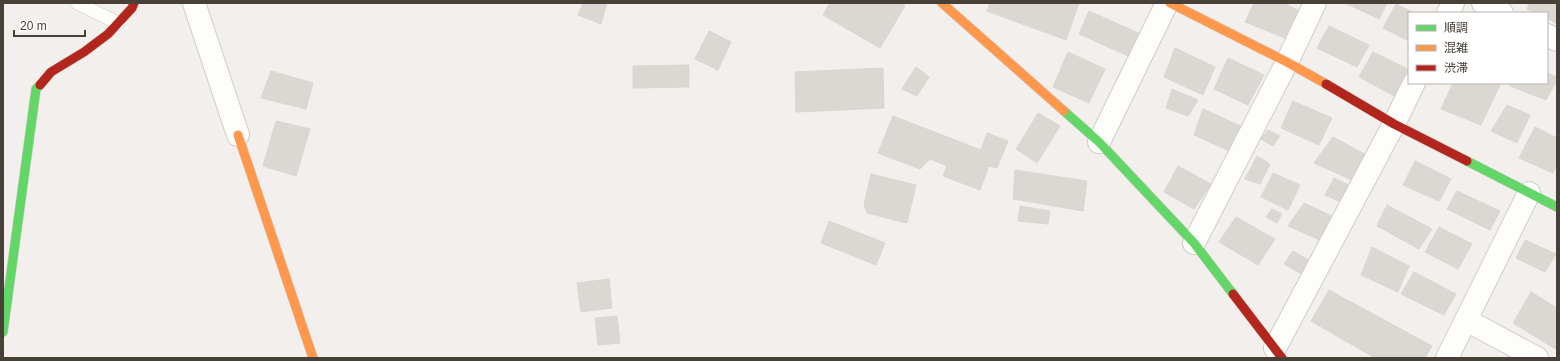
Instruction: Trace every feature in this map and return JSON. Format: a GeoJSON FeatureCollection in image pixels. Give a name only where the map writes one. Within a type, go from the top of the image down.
{"type":"FeatureCollection","features":[{"type":"Feature","properties":{"kind":"street"},"geometry":{"type":"LineString","coordinates":[[3,332],[36,89],[51,72],[102,39],[132,8],[134,3]]}},
{"type":"Feature","properties":{"kind":"street"},"geometry":{"type":"LineString","coordinates":[[194,3],[313,358]]}},
{"type":"Feature","properties":{"kind":"street"},"geometry":{"type":"LineString","coordinates":[[942,3],[1099,142],[1194,243],[1279,353],[1414,84]]}},
{"type":"Feature","properties":{"kind":"street"},"geometry":{"type":"LineString","coordinates":[[1099,142],[1168,3],[1287,62],[1394,124],[1557,206]]}},
{"type":"Feature","properties":{"kind":"street"},"geometry":{"type":"LineString","coordinates":[[1194,243],[1316,3]]}},
{"type":"Feature","properties":{"kind":"street"},"geometry":{"type":"LineString","coordinates":[[1448,12],[1453,3]]}},
{"type":"Feature","properties":{"kind":"street"},"geometry":{"type":"LineString","coordinates":[[1482,3],[1500,12]]}},
{"type":"Feature","properties":{"kind":"street"},"geometry":{"type":"LineString","coordinates":[[1548,36],[1557,40]]}},
{"type":"Feature","properties":{"kind":"street"},"geometry":{"type":"LineString","coordinates":[[1447,358],[1529,193]]}},
{"type":"Feature","properties":{"kind":"street"},"geometry":{"type":"LineString","coordinates":[[1466,320],[1537,358]]}},
{"type":"Feature","properties":{"kind":"lane"},"geometry":{"type":"LineString","coordinates":[[77,3],[118,23]]}},
{"type":"Feature","properties":{"kind":"building"},"geometry":{"type":"Polygon","coordinates":[[[583,3],[607,3],[601,24],[578,15],[583,3]]]}},
{"type":"Feature","properties":{"kind":"building"},"geometry":{"type":"Polygon","coordinates":[[[830,3],[901,3],[905,6],[880,48],[823,15],[830,3]]]}},
{"type":"Feature","properties":{"kind":"building"},"geometry":{"type":"Polygon","coordinates":[[[990,3],[1079,3],[1066,40],[987,11],[990,3]]]}},
{"type":"Feature","properties":{"kind":"building"},"geometry":{"type":"Polygon","coordinates":[[[1254,3],[1283,3],[1298,10],[1285,38],[1245,22],[1254,3]]]}},
{"type":"Feature","properties":{"kind":"building"},"geometry":{"type":"Polygon","coordinates":[[[1345,3],[1387,3],[1379,19],[1345,3]]]}},
{"type":"Feature","properties":{"kind":"building"},"geometry":{"type":"Polygon","coordinates":[[[1530,3],[1557,3],[1557,24],[1548,19],[1548,12],[1534,12],[1527,9],[1530,3]]]}},
{"type":"Feature","properties":{"kind":"building"},"geometry":{"type":"Polygon","coordinates":[[[1396,4],[1412,12],[1408,12],[1408,40],[1383,28],[1396,4]]]}},
{"type":"Feature","properties":{"kind":"building"},"geometry":{"type":"Polygon","coordinates":[[[1089,11],[1145,36],[1135,59],[1079,34],[1089,11]]]}},
{"type":"Feature","properties":{"kind":"building"},"geometry":{"type":"Polygon","coordinates":[[[1329,26],[1369,45],[1357,67],[1317,48],[1329,26]]]}},
{"type":"Feature","properties":{"kind":"building"},"geometry":{"type":"Polygon","coordinates":[[[709,31],[731,42],[718,70],[695,59],[709,31]]]}},
{"type":"Feature","properties":{"kind":"building"},"geometry":{"type":"Polygon","coordinates":[[[1175,48],[1215,67],[1203,95],[1164,77],[1175,48]]]}},
{"type":"Feature","properties":{"kind":"building"},"geometry":{"type":"Polygon","coordinates":[[[1068,52],[1105,69],[1089,103],[1053,87],[1068,52]]]}},
{"type":"Feature","properties":{"kind":"building"},"geometry":{"type":"Polygon","coordinates":[[[1373,52],[1408,69],[1396,97],[1359,77],[1373,52]]]}},
{"type":"Feature","properties":{"kind":"building"},"geometry":{"type":"Polygon","coordinates":[[[1228,58],[1264,75],[1248,105],[1214,89],[1228,58]]]}},
{"type":"Feature","properties":{"kind":"building"},"geometry":{"type":"Polygon","coordinates":[[[689,65],[689,87],[633,88],[633,66],[689,65]]]}},
{"type":"Feature","properties":{"kind":"building"},"geometry":{"type":"Polygon","coordinates":[[[916,67],[929,77],[917,96],[902,89],[916,67]]]}},
{"type":"Feature","properties":{"kind":"building"},"geometry":{"type":"Polygon","coordinates":[[[883,68],[884,108],[796,112],[795,72],[883,68]]]}},
{"type":"Feature","properties":{"kind":"building"},"geometry":{"type":"Polygon","coordinates":[[[271,71],[313,83],[306,109],[261,98],[271,71]]]}},
{"type":"Feature","properties":{"kind":"building"},"geometry":{"type":"Polygon","coordinates":[[[1548,73],[1557,77],[1557,80],[1546,100],[1510,86],[1511,84],[1548,84],[1548,73]]]}},
{"type":"Feature","properties":{"kind":"building"},"geometry":{"type":"Polygon","coordinates":[[[1453,84],[1501,84],[1481,125],[1441,109],[1453,84]]]}},
{"type":"Feature","properties":{"kind":"building"},"geometry":{"type":"Polygon","coordinates":[[[1172,89],[1198,100],[1188,116],[1166,108],[1172,89]]]}},
{"type":"Feature","properties":{"kind":"building"},"geometry":{"type":"Polygon","coordinates":[[[1293,101],[1332,118],[1319,145],[1281,128],[1293,101]]]}},
{"type":"Feature","properties":{"kind":"building"},"geometry":{"type":"Polygon","coordinates":[[[1507,105],[1530,115],[1517,143],[1491,131],[1507,105]]]}},
{"type":"Feature","properties":{"kind":"building"},"geometry":{"type":"Polygon","coordinates":[[[1203,109],[1243,127],[1232,152],[1194,135],[1203,109]]]}},
{"type":"Feature","properties":{"kind":"building"},"geometry":{"type":"Polygon","coordinates":[[[1038,113],[1060,126],[1037,163],[1016,149],[1038,113]]]}},
{"type":"Feature","properties":{"kind":"building"},"geometry":{"type":"Polygon","coordinates":[[[893,116],[981,150],[987,133],[1008,141],[997,168],[989,166],[980,190],[943,176],[947,166],[930,159],[920,169],[878,153],[893,116]]]}},
{"type":"Feature","properties":{"kind":"building"},"geometry":{"type":"Polygon","coordinates":[[[276,121],[310,129],[296,176],[263,166],[276,121]]]}},
{"type":"Feature","properties":{"kind":"building"},"geometry":{"type":"Polygon","coordinates":[[[1535,127],[1557,138],[1557,165],[1553,173],[1519,158],[1535,127]]]}},
{"type":"Feature","properties":{"kind":"building"},"geometry":{"type":"Polygon","coordinates":[[[1268,130],[1280,136],[1273,146],[1261,139],[1268,130]]]}},
{"type":"Feature","properties":{"kind":"building"},"geometry":{"type":"Polygon","coordinates":[[[1333,137],[1368,156],[1354,181],[1314,163],[1333,137]]]}},
{"type":"Feature","properties":{"kind":"building"},"geometry":{"type":"Polygon","coordinates":[[[1257,156],[1270,164],[1260,184],[1245,179],[1257,156]]]}},
{"type":"Feature","properties":{"kind":"building"},"geometry":{"type":"Polygon","coordinates":[[[1415,161],[1451,179],[1439,201],[1403,185],[1415,161]]]}},
{"type":"Feature","properties":{"kind":"building"},"geometry":{"type":"Polygon","coordinates":[[[1178,166],[1211,184],[1194,209],[1164,192],[1178,166]]]}},
{"type":"Feature","properties":{"kind":"building"},"geometry":{"type":"Polygon","coordinates":[[[1015,170],[1087,181],[1083,211],[1013,199],[1015,170]]]}},
{"type":"Feature","properties":{"kind":"building"},"geometry":{"type":"Polygon","coordinates":[[[1273,173],[1300,185],[1288,210],[1261,197],[1273,173]]]}},
{"type":"Feature","properties":{"kind":"building"},"geometry":{"type":"Polygon","coordinates":[[[871,174],[916,185],[907,223],[867,213],[864,205],[871,174]]]}},
{"type":"Feature","properties":{"kind":"building"},"geometry":{"type":"Polygon","coordinates":[[[1334,178],[1353,187],[1341,202],[1325,195],[1334,178]]]}},
{"type":"Feature","properties":{"kind":"building"},"geometry":{"type":"Polygon","coordinates":[[[1457,191],[1500,211],[1490,230],[1447,209],[1457,191]]]}},
{"type":"Feature","properties":{"kind":"building"},"geometry":{"type":"Polygon","coordinates":[[[1304,203],[1334,217],[1322,241],[1288,226],[1304,203]]]}},
{"type":"Feature","properties":{"kind":"building"},"geometry":{"type":"Polygon","coordinates":[[[1387,205],[1432,229],[1419,249],[1377,226],[1387,205]]]}},
{"type":"Feature","properties":{"kind":"building"},"geometry":{"type":"Polygon","coordinates":[[[1020,206],[1050,211],[1048,224],[1018,221],[1020,206]]]}},
{"type":"Feature","properties":{"kind":"building"},"geometry":{"type":"Polygon","coordinates":[[[1272,209],[1282,214],[1277,223],[1266,217],[1272,209]]]}},
{"type":"Feature","properties":{"kind":"building"},"geometry":{"type":"Polygon","coordinates":[[[1236,217],[1275,239],[1258,265],[1219,242],[1236,217]]]}},
{"type":"Feature","properties":{"kind":"building"},"geometry":{"type":"Polygon","coordinates":[[[829,221],[885,243],[876,265],[821,243],[829,221]]]}},
{"type":"Feature","properties":{"kind":"building"},"geometry":{"type":"Polygon","coordinates":[[[1439,227],[1472,244],[1458,269],[1425,252],[1439,227]]]}},
{"type":"Feature","properties":{"kind":"building"},"geometry":{"type":"Polygon","coordinates":[[[1525,240],[1556,254],[1545,272],[1516,258],[1525,240]]]}},
{"type":"Feature","properties":{"kind":"building"},"geometry":{"type":"Polygon","coordinates":[[[1372,247],[1409,266],[1398,292],[1361,275],[1372,247]]]}},
{"type":"Feature","properties":{"kind":"building"},"geometry":{"type":"Polygon","coordinates":[[[1293,251],[1312,262],[1303,275],[1284,264],[1293,251]]]}},
{"type":"Feature","properties":{"kind":"building"},"geometry":{"type":"Polygon","coordinates":[[[1414,272],[1456,294],[1444,315],[1401,294],[1414,272]]]}},
{"type":"Feature","properties":{"kind":"building"},"geometry":{"type":"Polygon","coordinates":[[[609,279],[612,308],[581,312],[577,283],[609,279]]]}},
{"type":"Feature","properties":{"kind":"building"},"geometry":{"type":"Polygon","coordinates":[[[1329,290],[1432,346],[1425,358],[1375,358],[1311,321],[1329,290]]]}},
{"type":"Feature","properties":{"kind":"building"},"geometry":{"type":"Polygon","coordinates":[[[1531,292],[1557,308],[1557,350],[1513,323],[1531,292]]]}},
{"type":"Feature","properties":{"kind":"building"},"geometry":{"type":"Polygon","coordinates":[[[617,316],[620,343],[598,345],[595,318],[617,316]]]}},
{"type":"Feature","properties":{"kind":"traffic: fast"},"geometry":{"type":"LineString","coordinates":[[3,332],[36,89],[40,85]]}},
{"type":"Feature","properties":{"kind":"traffic: fast"},"geometry":{"type":"LineString","coordinates":[[1064,111],[1099,142],[1194,243],[1233,294]]}},
{"type":"Feature","properties":{"kind":"traffic: fast"},"geometry":{"type":"LineString","coordinates":[[1467,161],[1557,207]]}},
{"type":"Feature","properties":{"kind":"traffic: slow"},"geometry":{"type":"LineString","coordinates":[[942,3],[1064,111]]}},
{"type":"Feature","properties":{"kind":"traffic: slow"},"geometry":{"type":"LineString","coordinates":[[1170,3],[1287,62],[1326,84]]}},
{"type":"Feature","properties":{"kind":"traffic: slow"},"geometry":{"type":"LineString","coordinates":[[238,135],[313,358]]}},
{"type":"Feature","properties":{"kind":"traffic: jam"},"geometry":{"type":"LineString","coordinates":[[40,85],[51,72],[84,52],[108,34],[132,8],[134,3]]}},
{"type":"Feature","properties":{"kind":"traffic: jam"},"geometry":{"type":"LineString","coordinates":[[1326,84],[1394,124],[1467,161]]}},
{"type":"Feature","properties":{"kind":"traffic: jam"},"geometry":{"type":"LineString","coordinates":[[1233,294],[1282,358]]}}]}
